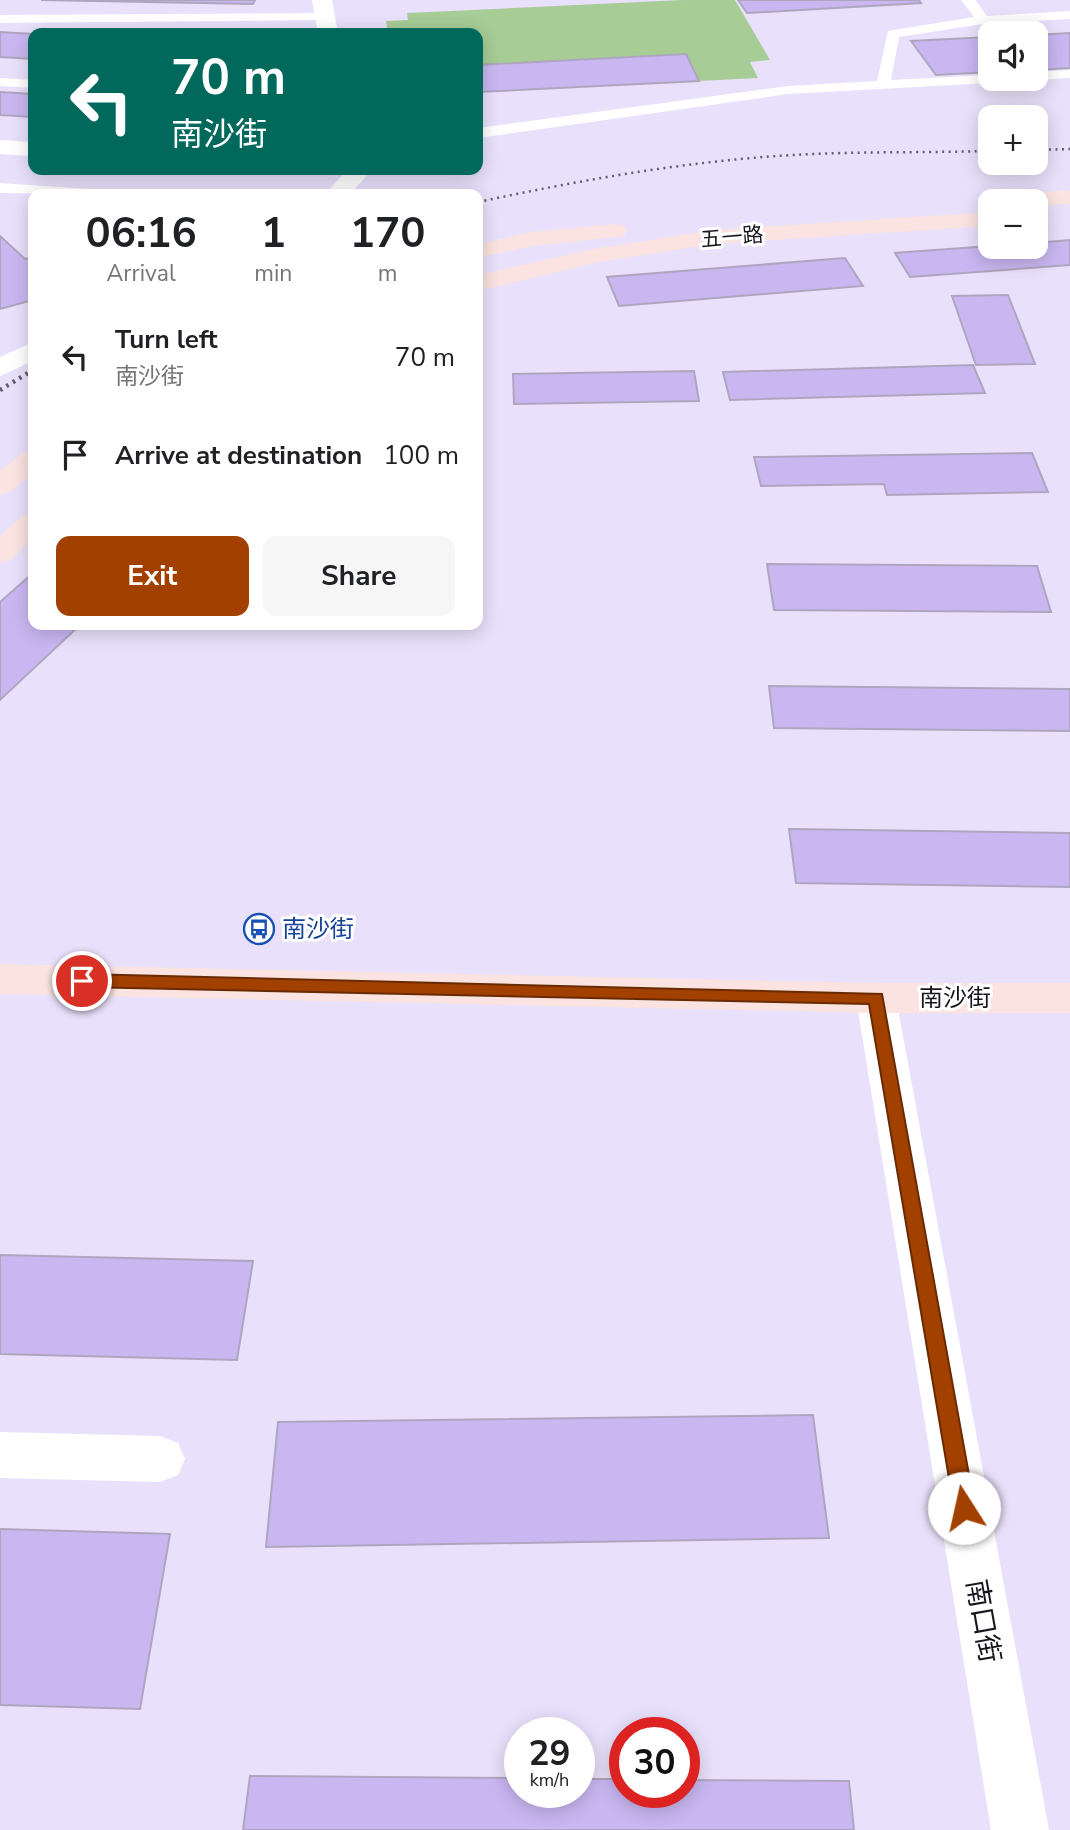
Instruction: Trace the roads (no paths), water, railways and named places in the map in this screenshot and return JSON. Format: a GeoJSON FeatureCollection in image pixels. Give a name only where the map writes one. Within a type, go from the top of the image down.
{"type":"FeatureCollection","features":[{"type":"Feature","properties":{"kind":"main road"},"geometry":{"type":"LineString","coordinates":[[1048,198],[1070,197]]}},
{"type":"Feature","properties":{"kind":"main road","name":"五一路"},"geometry":{"type":"LineString","coordinates":[[483,250],[532,239],[705,222],[978,203]]}},
{"type":"Feature","properties":{"kind":"main road"},"geometry":{"type":"LineString","coordinates":[[1048,215],[1070,214]]}},
{"type":"Feature","properties":{"kind":"main road","name":"五一路"},"geometry":{"type":"LineString","coordinates":[[483,282],[599,255],[713,237],[978,220]]}},
{"type":"Feature","properties":{"kind":"main road"},"geometry":{"type":"LineString","coordinates":[[0,486],[28,463]]}},
{"type":"Feature","properties":{"kind":"main road"},"geometry":{"type":"LineString","coordinates":[[0,553],[28,527]]}},
{"type":"Feature","properties":{"kind":"main road","name":"南沙街"},"geometry":{"type":"LineString","coordinates":[[0,979],[876,998],[1070,999]]}},
{"type":"Feature","properties":{"kind":"street"},"geometry":{"type":"LineString","coordinates":[[0,147],[28,149]]}},
{"type":"Feature","properties":{"kind":"street"},"geometry":{"type":"LineString","coordinates":[[341,189],[352,175]]}},
{"type":"Feature","properties":{"kind":"street"},"geometry":{"type":"LineString","coordinates":[[0,368],[28,353]]}},
{"type":"Feature","properties":{"kind":"street","name":"南口街"},"geometry":{"type":"LineString","coordinates":[[876,998],[1020,1830]]}},
{"type":"Feature","properties":{"kind":"street"},"geometry":{"type":"LineString","coordinates":[[0,1455],[160,1459]]}},
{"type":"Feature","properties":{"kind":"lane"},"geometry":{"type":"LineString","coordinates":[[6,19],[19,0]]}},
{"type":"Feature","properties":{"kind":"lane"},"geometry":{"type":"LineString","coordinates":[[968,0],[983,20]]}},
{"type":"Feature","properties":{"kind":"lane"},"geometry":{"type":"LineString","coordinates":[[883,85],[893,34],[983,20],[1070,15]]}},
{"type":"Feature","properties":{"kind":"lane"},"geometry":{"type":"LineString","coordinates":[[6,19],[325,17]]}},
{"type":"Feature","properties":{"kind":"lane"},"geometry":{"type":"LineString","coordinates":[[1048,75],[1070,74]]}},
{"type":"Feature","properties":{"kind":"lane"},"geometry":{"type":"LineString","coordinates":[[483,132],[789,90],[978,80]]}},
{"type":"Feature","properties":{"kind":"lane"},"geometry":{"type":"LineString","coordinates":[[0,82],[28,84]]}},
{"type":"Feature","properties":{"kind":"lane"},"geometry":{"type":"LineString","coordinates":[[0,188],[28,190]]}},
{"type":"Feature","properties":{"kind":"railway"},"geometry":{"type":"LineString","coordinates":[[1048,150],[1070,149]]}},
{"type":"Feature","properties":{"kind":"railway"},"geometry":{"type":"LineString","coordinates":[[483,201],[627,174],[739,159],[830,153],[978,151]]}},
{"type":"Feature","properties":{"kind":"railway"},"geometry":{"type":"LineString","coordinates":[[0,390],[28,373]]}},
{"type":"Feature","properties":{"kind":"place","name":"南沙街"},"geometry":{"type":"Point","coordinates":[259,929]}}]}
